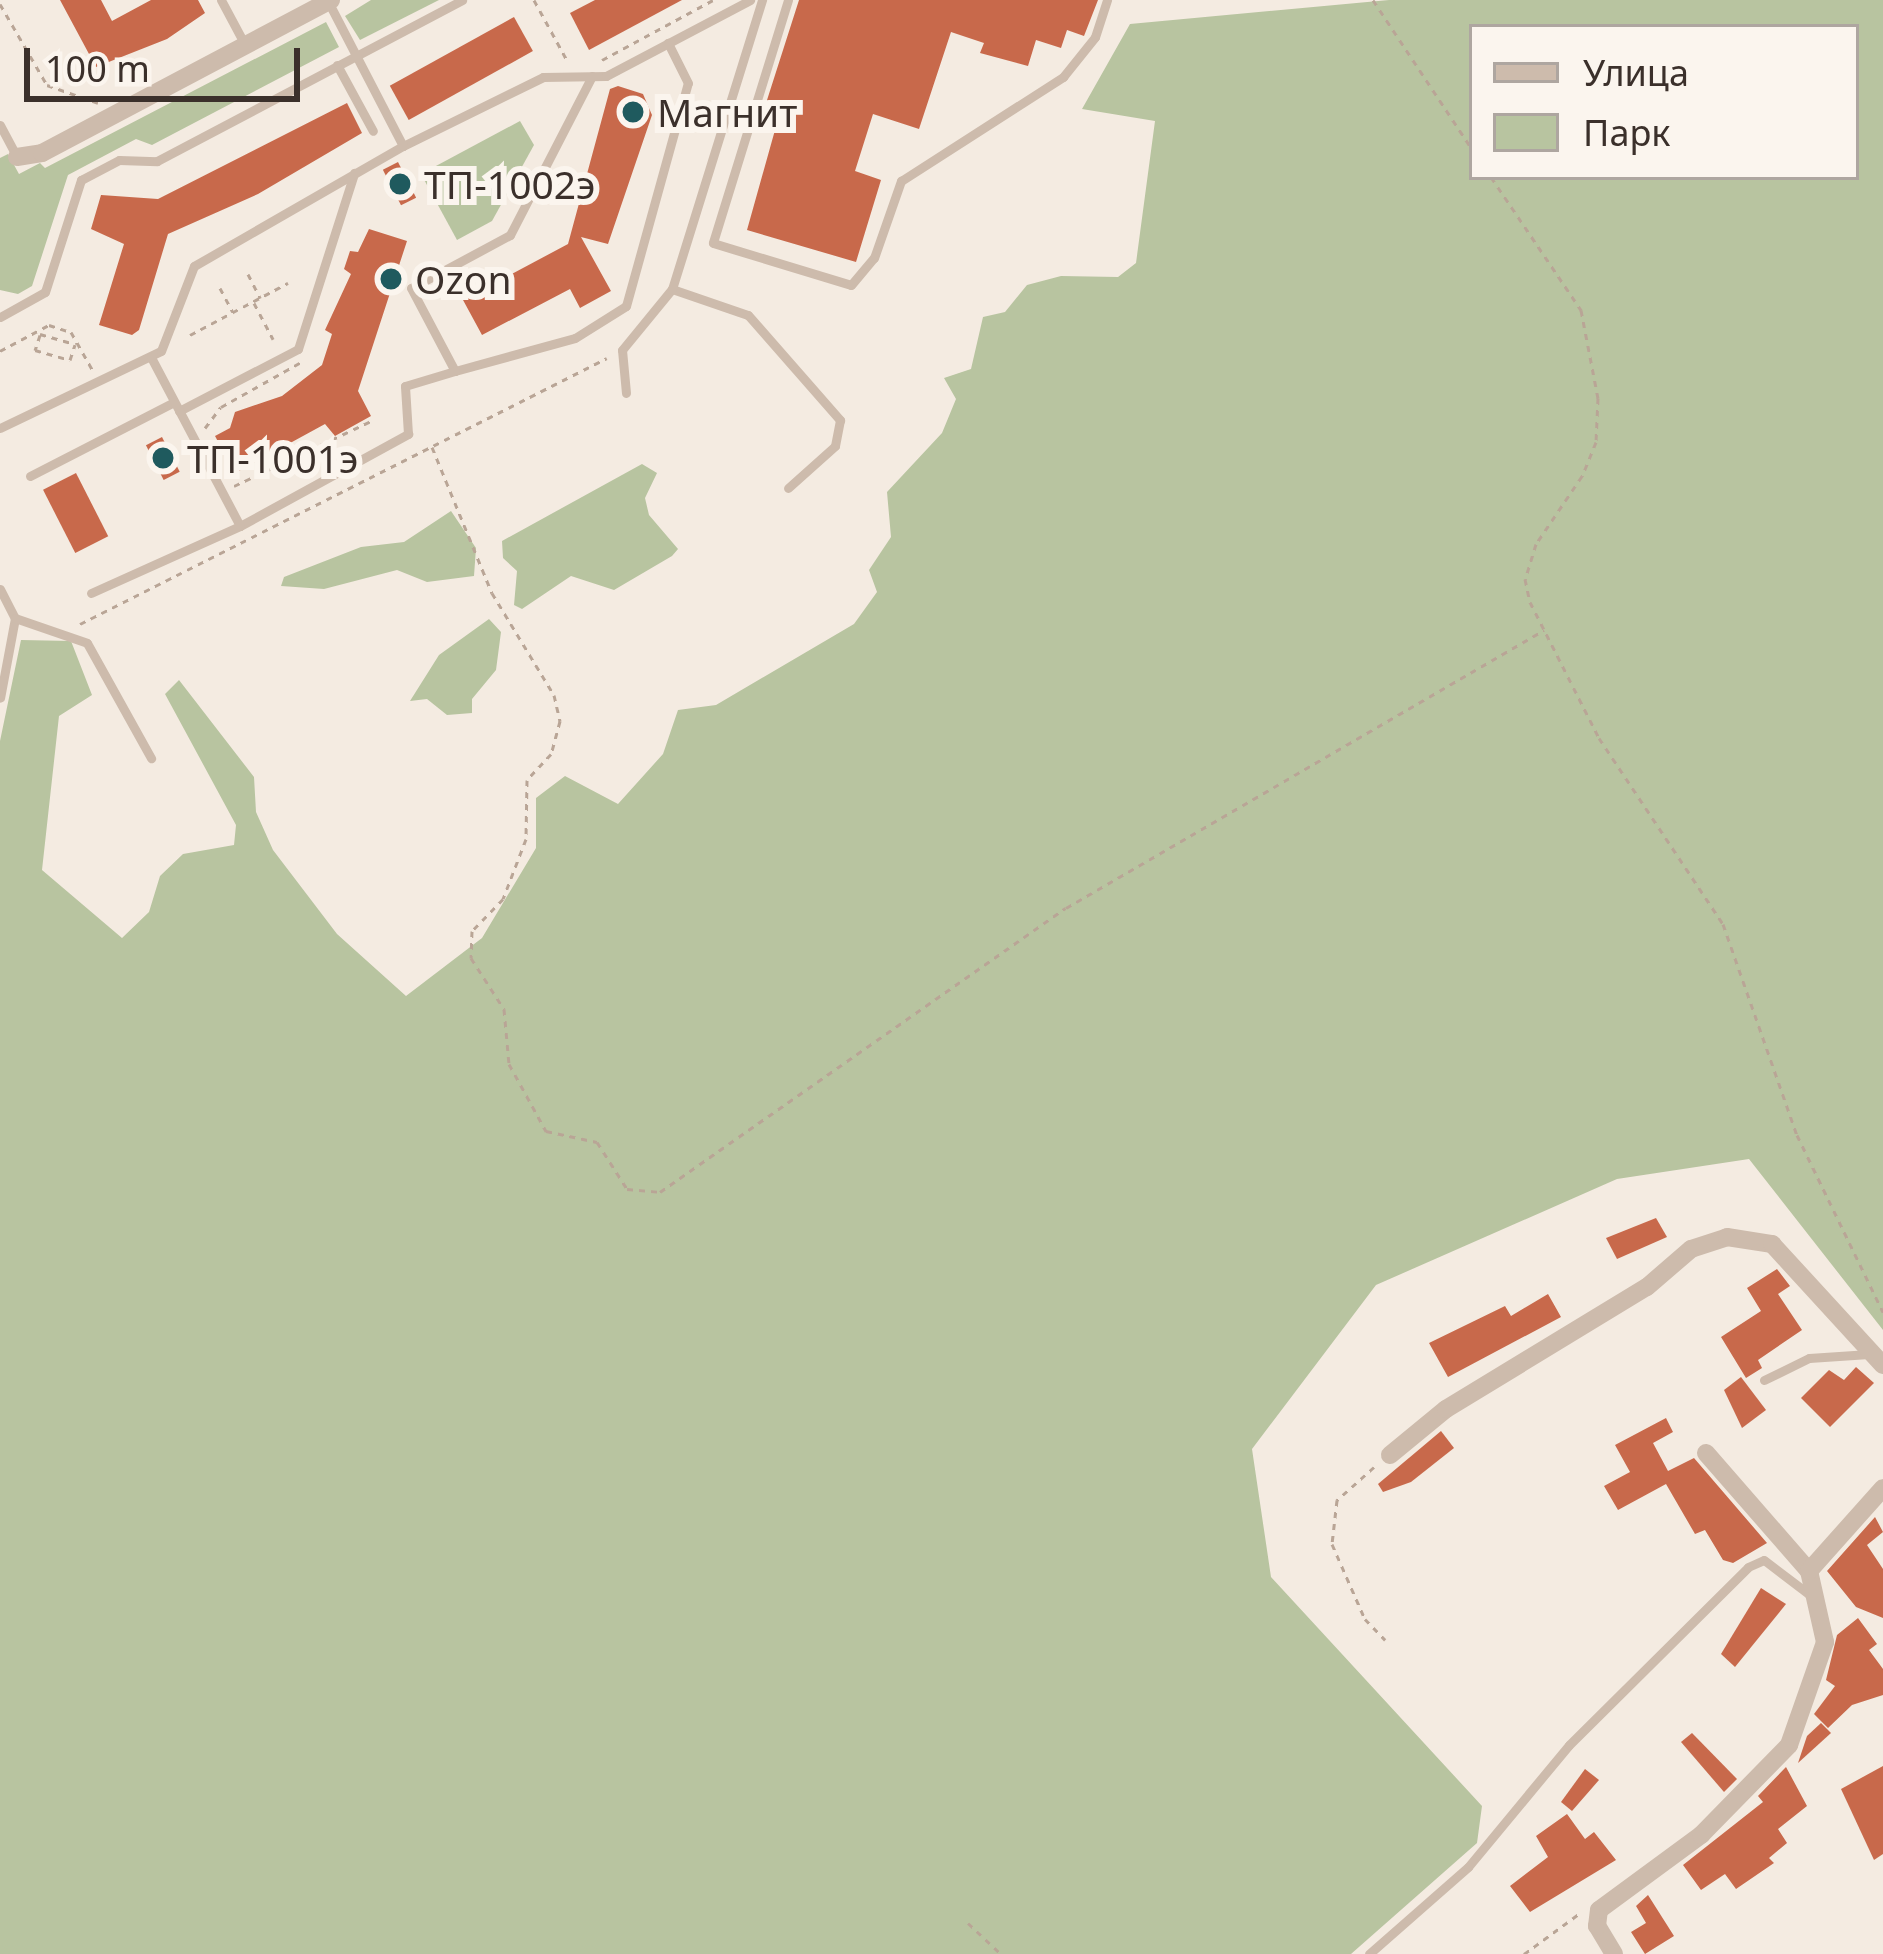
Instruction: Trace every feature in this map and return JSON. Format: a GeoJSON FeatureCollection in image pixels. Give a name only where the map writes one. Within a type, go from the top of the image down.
{"type":"FeatureCollection","features":[{"type":"Feature","properties":{"kind":"street"},"geometry":{"type":"LineString","coordinates":[[17,157],[42,153],[330,1]]}},
{"type":"Feature","properties":{"kind":"street"},"geometry":{"type":"LineString","coordinates":[[1390,1455],[1446,1408],[1647,1287],[1691,1249],[1727,1237],[1772,1244],[1876,1359]]}},
{"type":"Feature","properties":{"kind":"street"},"geometry":{"type":"LineString","coordinates":[[1614,1954],[1597,1926],[1599,1910],[1701,1835],[1789,1745],[1825,1642],[1811,1596],[1809,1570],[1706,1454]]}},
{"type":"Feature","properties":{"kind":"street"},"geometry":{"type":"LineString","coordinates":[[1809,1570],[1883,1488]]}},
{"type":"Feature","properties":{"kind":"lane"},"geometry":{"type":"LineString","coordinates":[[221,0],[245,45]]}},
{"type":"Feature","properties":{"kind":"lane"},"geometry":{"type":"LineString","coordinates":[[0,317],[46,292],[81,180],[118,160],[157,161],[462,0]]}},
{"type":"Feature","properties":{"kind":"lane"},"geometry":{"type":"LineString","coordinates":[[0,428],[151,357],[168,341],[194,266],[353,173],[543,76],[592,76],[750,0]]}},
{"type":"Feature","properties":{"kind":"lane"},"geometry":{"type":"LineString","coordinates":[[626,393],[622,350],[672,289],[762,0]]}},
{"type":"Feature","properties":{"kind":"lane"},"geometry":{"type":"LineString","coordinates":[[788,0],[713,243],[851,285],[874,259],[901,182],[1063,77],[1095,37],[1107,0]]}},
{"type":"Feature","properties":{"kind":"lane"},"geometry":{"type":"LineString","coordinates":[[330,1],[403,146]]}},
{"type":"Feature","properties":{"kind":"lane"},"geometry":{"type":"LineString","coordinates":[[91,593],[240,526],[408,434],[405,386],[575,338],[626,306],[688,83],[668,43]]}},
{"type":"Feature","properties":{"kind":"lane"},"geometry":{"type":"LineString","coordinates":[[338,65],[373,131]]}},
{"type":"Feature","properties":{"kind":"lane"},"geometry":{"type":"LineString","coordinates":[[455,371],[411,288],[510,235],[592,76]]}},
{"type":"Feature","properties":{"kind":"lane"},"geometry":{"type":"LineString","coordinates":[[0,124],[17,157]]}},
{"type":"Feature","properties":{"kind":"lane"},"geometry":{"type":"LineString","coordinates":[[30,476],[298,350],[353,173]]}},
{"type":"Feature","properties":{"kind":"lane"},"geometry":{"type":"LineString","coordinates":[[672,289],[748,315],[840,420],[835,446],[788,488]]}},
{"type":"Feature","properties":{"kind":"lane"},"geometry":{"type":"LineString","coordinates":[[151,357],[240,526]]}},
{"type":"Feature","properties":{"kind":"lane"},"geometry":{"type":"LineString","coordinates":[[0,589],[16,618],[0,698]]}},
{"type":"Feature","properties":{"kind":"lane"},"geometry":{"type":"LineString","coordinates":[[16,618],[68,631],[100,660],[152,758]]}},
{"type":"Feature","properties":{"kind":"lane"},"geometry":{"type":"LineString","coordinates":[[1764,1380],[1809,1358],[1876,1359]]}},
{"type":"Feature","properties":{"kind":"lane"},"geometry":{"type":"LineString","coordinates":[[1369,1954],[1468,1867],[1569,1745],[1748,1568],[1764,1560],[1811,1596]]}},
{"type":"Feature","properties":{"kind":"path"},"geometry":{"type":"LineString","coordinates":[[535,0],[568,64]]}},
{"type":"Feature","properties":{"kind":"path"},"geometry":{"type":"LineString","coordinates":[[1372,0],[1469,145]]}},
{"type":"Feature","properties":{"kind":"path"},"geometry":{"type":"LineString","coordinates":[[0,4],[47,85],[108,105]]}},
{"type":"Feature","properties":{"kind":"path"},"geometry":{"type":"LineString","coordinates":[[1493,180],[1581,310],[1598,398],[1596,442],[1536,544],[1525,579],[1544,630],[1599,737],[1723,924],[1797,1135],[1883,1312]]}},
{"type":"Feature","properties":{"kind":"path"},"geometry":{"type":"LineString","coordinates":[[248,274],[260,298]]}},
{"type":"Feature","properties":{"kind":"path"},"geometry":{"type":"LineString","coordinates":[[190,335],[287,283]]}},
{"type":"Feature","properties":{"kind":"path"},"geometry":{"type":"LineString","coordinates":[[220,288],[233,312]]}},
{"type":"Feature","properties":{"kind":"path"},"geometry":{"type":"LineString","coordinates":[[253,302],[272,339]]}},
{"type":"Feature","properties":{"kind":"path"},"geometry":{"type":"LineString","coordinates":[[0,352],[49,325],[71,332],[98,381]]}},
{"type":"Feature","properties":{"kind":"path"},"geometry":{"type":"LineString","coordinates":[[39,333],[76,344]]}},
{"type":"Feature","properties":{"kind":"path"},"geometry":{"type":"LineString","coordinates":[[39,333],[35,350],[70,360],[76,344]]}},
{"type":"Feature","properties":{"kind":"path"},"geometry":{"type":"LineString","coordinates":[[205,437],[221,407],[302,365],[310,342]]}},
{"type":"Feature","properties":{"kind":"path"},"geometry":{"type":"LineString","coordinates":[[68,631],[622,350]]}},
{"type":"Feature","properties":{"kind":"path"},"geometry":{"type":"LineString","coordinates":[[223,471],[232,488],[371,421]]}},
{"type":"Feature","properties":{"kind":"path"},"geometry":{"type":"LineString","coordinates":[[432,447],[492,592],[554,695],[560,721],[551,754],[527,780],[526,839],[503,899],[472,931],[472,958],[504,1009],[509,1064],[546,1131],[596,1142],[626,1189],[660,1192],[1066,908],[1544,630]]}},
{"type":"Feature","properties":{"kind":"path"},"geometry":{"type":"LineString","coordinates":[[1385,1640],[1350,1592],[1331,1515],[1358,1479],[1390,1455]]}},
{"type":"Feature","properties":{"kind":"path"},"geometry":{"type":"LineString","coordinates":[[1524,1954],[1576,1913],[1599,1910]]}},
{"type":"Feature","properties":{"kind":"path"},"geometry":{"type":"LineString","coordinates":[[968,1923],[1001,1954]]}},
{"type":"Feature","properties":{"kind":"green space"},"geometry":{"type":"Polygon","coordinates":[[[371,0],[439,0],[360,40],[345,16],[371,0]]]}},
{"type":"Feature","properties":{"kind":"green space"},"geometry":{"type":"Polygon","coordinates":[[[1389,0],[1883,0],[1883,1330],[1749,1159],[1617,1179],[1376,1285],[1252,1449],[1271,1577],[1482,1806],[1477,1843],[1351,1954],[0,1954],[0,741],[21,640],[71,641],[92,695],[59,716],[42,870],[122,938],[149,912],[160,876],[183,854],[234,845],[236,825],[165,694],[179,680],[254,777],[256,812],[273,850],[337,934],[406,996],[482,938],[536,848],[536,798],[565,776],[618,804],[663,754],[678,710],[716,705],[854,624],[877,592],[869,570],[891,537],[887,492],[942,433],[956,399],[944,378],[971,369],[983,317],[1005,312],[1027,285],[1061,276],[1118,277],[1136,263],[1155,121],[1082,109],[1130,24],[1389,0]]]}},
{"type":"Feature","properties":{"kind":"green space"},"geometry":{"type":"Polygon","coordinates":[[[326,22],[339,47],[152,145],[136,139],[68,175],[32,286],[18,294],[0,290],[0,158],[8,154],[19,174],[40,163],[45,168],[326,22]]]}},
{"type":"Feature","properties":{"kind":"green space"},"geometry":{"type":"Polygon","coordinates":[[[520,121],[534,145],[492,221],[457,240],[421,174],[520,121]]]}},
{"type":"Feature","properties":{"kind":"green space"},"geometry":{"type":"Polygon","coordinates":[[[642,464],[657,473],[645,498],[649,515],[678,549],[672,556],[614,590],[571,576],[522,609],[514,605],[517,571],[503,558],[502,541],[642,464]]]}},
{"type":"Feature","properties":{"kind":"green space"},"geometry":{"type":"Polygon","coordinates":[[[451,511],[476,548],[474,576],[427,582],[397,570],[324,589],[281,586],[284,577],[361,547],[404,542],[451,511]]]}},
{"type":"Feature","properties":{"kind":"green space"},"geometry":{"type":"Polygon","coordinates":[[[489,619],[501,632],[496,670],[472,699],[472,713],[447,715],[427,699],[410,701],[439,655],[489,619]]]}},
{"type":"Feature","properties":{"kind":"building"},"geometry":{"type":"Polygon","coordinates":[[[60,0],[101,0],[112,21],[151,0],[198,0],[205,13],[167,39],[96,67],[60,0]]]}},
{"type":"Feature","properties":{"kind":"building"},"geometry":{"type":"Polygon","coordinates":[[[595,0],[682,0],[589,50],[570,13],[595,0]]]}},
{"type":"Feature","properties":{"kind":"building"},"geometry":{"type":"Polygon","coordinates":[[[799,0],[1098,0],[1084,36],[1067,30],[1061,48],[1036,40],[1028,66],[980,53],[984,43],[951,32],[919,129],[873,114],[855,171],[881,180],[856,262],[747,230],[775,130],[759,125],[799,0]]]}},
{"type":"Feature","properties":{"kind":"building"},"geometry":{"type":"Polygon","coordinates":[[[514,17],[533,51],[409,120],[390,86],[514,17]]]}},
{"type":"Feature","properties":{"kind":"building"},"geometry":{"type":"Polygon","coordinates":[[[618,86],[643,94],[652,115],[608,244],[581,237],[611,291],[580,308],[570,289],[482,335],[463,300],[568,244],[610,89],[618,86]]]}},
{"type":"Feature","properties":{"kind":"building"},"geometry":{"type":"Polygon","coordinates":[[[347,103],[362,133],[258,194],[168,234],[139,330],[132,335],[99,325],[124,244],[91,229],[101,195],[158,199],[347,103]]]}},
{"type":"Feature","properties":{"kind":"building","name":"ТП-1002э"},"geometry":{"type":"Polygon","coordinates":[[[398,162],[416,198],[401,205],[383,170],[398,162]]]}},
{"type":"Feature","properties":{"kind":"building"},"geometry":{"type":"Polygon","coordinates":[[[369,229],[407,241],[358,391],[371,416],[335,436],[325,424],[235,473],[215,436],[230,428],[235,412],[282,396],[322,365],[332,334],[325,330],[351,274],[344,269],[350,251],[358,252],[369,229]]]}},
{"type":"Feature","properties":{"kind":"building","name":"ТП-1001э"},"geometry":{"type":"Polygon","coordinates":[[[162,437],[180,472],[164,480],[146,445],[162,437]]]}},
{"type":"Feature","properties":{"kind":"building"},"geometry":{"type":"Polygon","coordinates":[[[76,473],[108,536],[75,553],[43,490],[76,473]]]}},
{"type":"Feature","properties":{"kind":"building"},"geometry":{"type":"Polygon","coordinates":[[[1656,1218],[1667,1237],[1617,1259],[1606,1238],[1656,1218]]]}},
{"type":"Feature","properties":{"kind":"building"},"geometry":{"type":"Polygon","coordinates":[[[1777,1269],[1790,1286],[1778,1294],[1802,1330],[1758,1360],[1762,1368],[1746,1378],[1721,1337],[1761,1311],[1747,1288],[1777,1269]]]}},
{"type":"Feature","properties":{"kind":"building"},"geometry":{"type":"Polygon","coordinates":[[[1548,1294],[1561,1317],[1448,1377],[1429,1343],[1505,1306],[1511,1316],[1548,1294]]]}},
{"type":"Feature","properties":{"kind":"building"},"geometry":{"type":"Polygon","coordinates":[[[1856,1367],[1874,1383],[1830,1427],[1801,1398],[1829,1370],[1844,1380],[1856,1367]]]}},
{"type":"Feature","properties":{"kind":"building"},"geometry":{"type":"Polygon","coordinates":[[[1741,1377],[1766,1410],[1742,1428],[1724,1390],[1741,1377]]]}},
{"type":"Feature","properties":{"kind":"building"},"geometry":{"type":"Polygon","coordinates":[[[1666,1418],[1673,1432],[1653,1443],[1668,1471],[1694,1458],[1767,1543],[1733,1563],[1723,1560],[1705,1530],[1695,1534],[1666,1484],[1618,1510],[1604,1486],[1630,1472],[1615,1445],[1666,1418]]]}},
{"type":"Feature","properties":{"kind":"building"},"geometry":{"type":"Polygon","coordinates":[[[1441,1431],[1454,1448],[1411,1482],[1383,1492],[1378,1484],[1441,1431]]]}},
{"type":"Feature","properties":{"kind":"building"},"geometry":{"type":"Polygon","coordinates":[[[1875,1517],[1883,1532],[1867,1545],[1883,1569],[1883,1618],[1856,1607],[1827,1571],[1875,1517]]]}},
{"type":"Feature","properties":{"kind":"building"},"geometry":{"type":"Polygon","coordinates":[[[1761,1588],[1786,1604],[1735,1667],[1721,1654],[1761,1588]]]}},
{"type":"Feature","properties":{"kind":"building"},"geometry":{"type":"Polygon","coordinates":[[[1858,1618],[1877,1644],[1869,1650],[1883,1669],[1883,1695],[1852,1705],[1828,1728],[1814,1714],[1835,1686],[1826,1680],[1837,1635],[1858,1618]]]}},
{"type":"Feature","properties":{"kind":"building"},"geometry":{"type":"Polygon","coordinates":[[[1821,1723],[1831,1733],[1798,1763],[1807,1736],[1821,1723]]]}},
{"type":"Feature","properties":{"kind":"building"},"geometry":{"type":"Polygon","coordinates":[[[1692,1733],[1737,1779],[1724,1792],[1681,1742],[1692,1733]]]}},
{"type":"Feature","properties":{"kind":"building"},"geometry":{"type":"Polygon","coordinates":[[[1883,1766],[1883,1854],[1874,1860],[1841,1789],[1883,1766]]]}},
{"type":"Feature","properties":{"kind":"building"},"geometry":{"type":"Polygon","coordinates":[[[1786,1767],[1807,1806],[1778,1829],[1787,1843],[1769,1858],[1774,1863],[1736,1889],[1725,1874],[1701,1890],[1683,1865],[1763,1802],[1758,1796],[1786,1767]]]}},
{"type":"Feature","properties":{"kind":"building"},"geometry":{"type":"Polygon","coordinates":[[[1585,1769],[1599,1780],[1572,1811],[1561,1802],[1585,1769]]]}},
{"type":"Feature","properties":{"kind":"building"},"geometry":{"type":"Polygon","coordinates":[[[1567,1814],[1585,1839],[1594,1832],[1616,1860],[1530,1912],[1510,1886],[1548,1857],[1536,1836],[1567,1814]]]}},
{"type":"Feature","properties":{"kind":"building"},"geometry":{"type":"Polygon","coordinates":[[[1648,1895],[1674,1936],[1645,1954],[1631,1932],[1646,1923],[1636,1906],[1648,1895]]]}},
{"type":"Feature","properties":{"kind":"place","name":"Магнит"},"geometry":{"type":"Point","coordinates":[633,112]}},
{"type":"Feature","properties":{"kind":"place","name":"ТП-1002э"},"geometry":{"type":"Point","coordinates":[400,184]}},
{"type":"Feature","properties":{"kind":"place","name":"Ozon"},"geometry":{"type":"Point","coordinates":[391,279]}},
{"type":"Feature","properties":{"kind":"place","name":"ТП-1001э"},"geometry":{"type":"Point","coordinates":[163,458]}}]}
